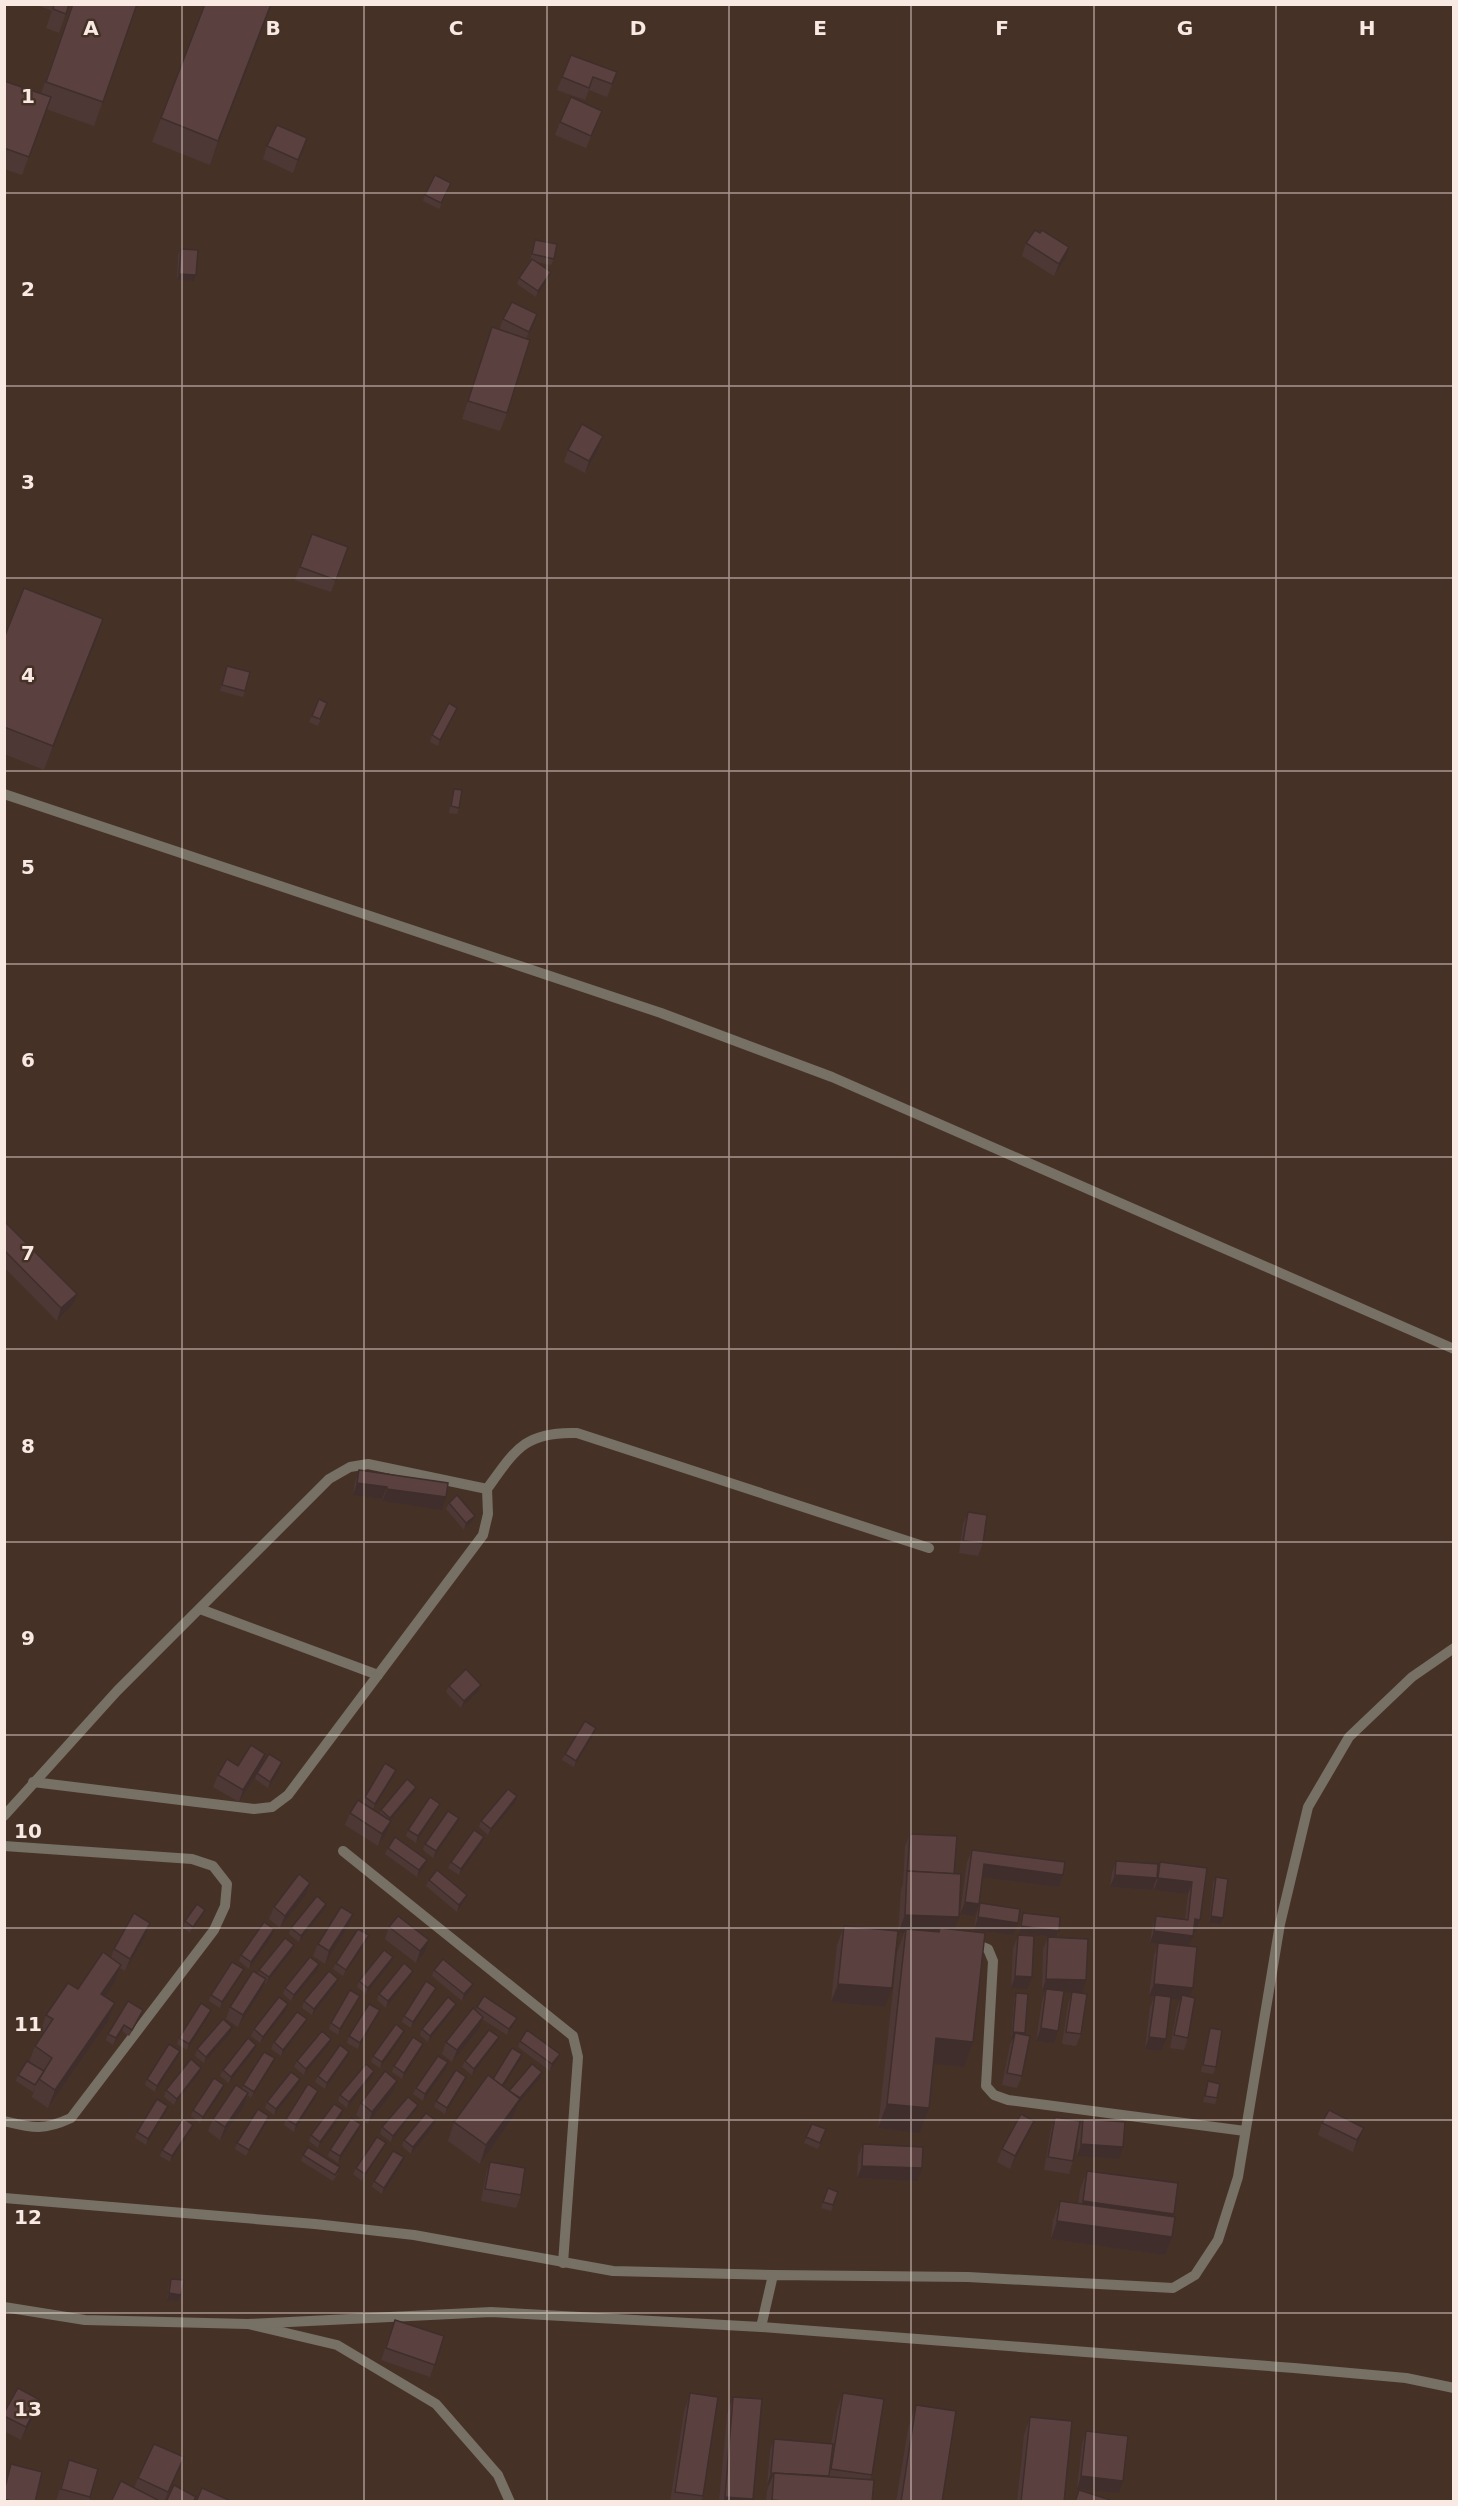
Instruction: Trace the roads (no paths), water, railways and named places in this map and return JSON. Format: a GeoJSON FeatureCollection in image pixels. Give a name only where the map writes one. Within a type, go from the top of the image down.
{"type":"FeatureCollection","features":[{"type":"Feature","properties":{"kind":"lane"},"geometry":{"type":"LineString","coordinates":[[4,794],[661,1013],[832,1077],[1454,1349]]}},
{"type":"Feature","properties":{"kind":"lane"},"geometry":{"type":"LineString","coordinates":[[33,1782],[254,1809],[272,1807],[288,1795],[483,1535],[488,1514],[487,1489],[514,1451],[540,1435],[577,1433],[929,1548]]}},
{"type":"Feature","properties":{"kind":"lane"},"geometry":{"type":"LineString","coordinates":[[4,1816],[117,1691],[329,1479],[350,1467],[368,1464],[487,1489]]}},
{"type":"Feature","properties":{"kind":"lane"},"geometry":{"type":"LineString","coordinates":[[200,1609],[378,1675]]}},
{"type":"Feature","properties":{"kind":"lane"},"geometry":{"type":"LineString","coordinates":[[4,2198],[315,2224],[414,2235],[613,2271],[968,2277],[1173,2288],[1195,2275],[1218,2240],[1238,2177],[1280,1924],[1308,1807],[1348,1737],[1412,1677],[1454,1648]]}},
{"type":"Feature","properties":{"kind":"lane"},"geometry":{"type":"LineString","coordinates":[[4,1846],[192,1859],[213,1866],[227,1884],[225,1906],[214,1930],[71,2118],[51,2127],[30,2127],[4,2121]]}},
{"type":"Feature","properties":{"kind":"lane"},"geometry":{"type":"LineString","coordinates":[[343,1851],[573,2036],[578,2057],[563,2263]]}},
{"type":"Feature","properties":{"kind":"lane"},"geometry":{"type":"LineString","coordinates":[[954,1941],[977,1943],[988,1949],[993,1961],[986,2086],[994,2095],[1008,2100],[1245,2131]]}},
{"type":"Feature","properties":{"kind":"lane"},"geometry":{"type":"LineString","coordinates":[[761,2327],[773,2275]]}},
{"type":"Feature","properties":{"kind":"lane"},"geometry":{"type":"LineString","coordinates":[[4,2307],[85,2320],[248,2324],[491,2312],[761,2327],[1294,2368],[1406,2378],[1454,2388]]}},
{"type":"Feature","properties":{"kind":"lane"},"geometry":{"type":"LineString","coordinates":[[248,2324],[337,2345],[436,2404],[498,2475],[510,2502]]}}]}
